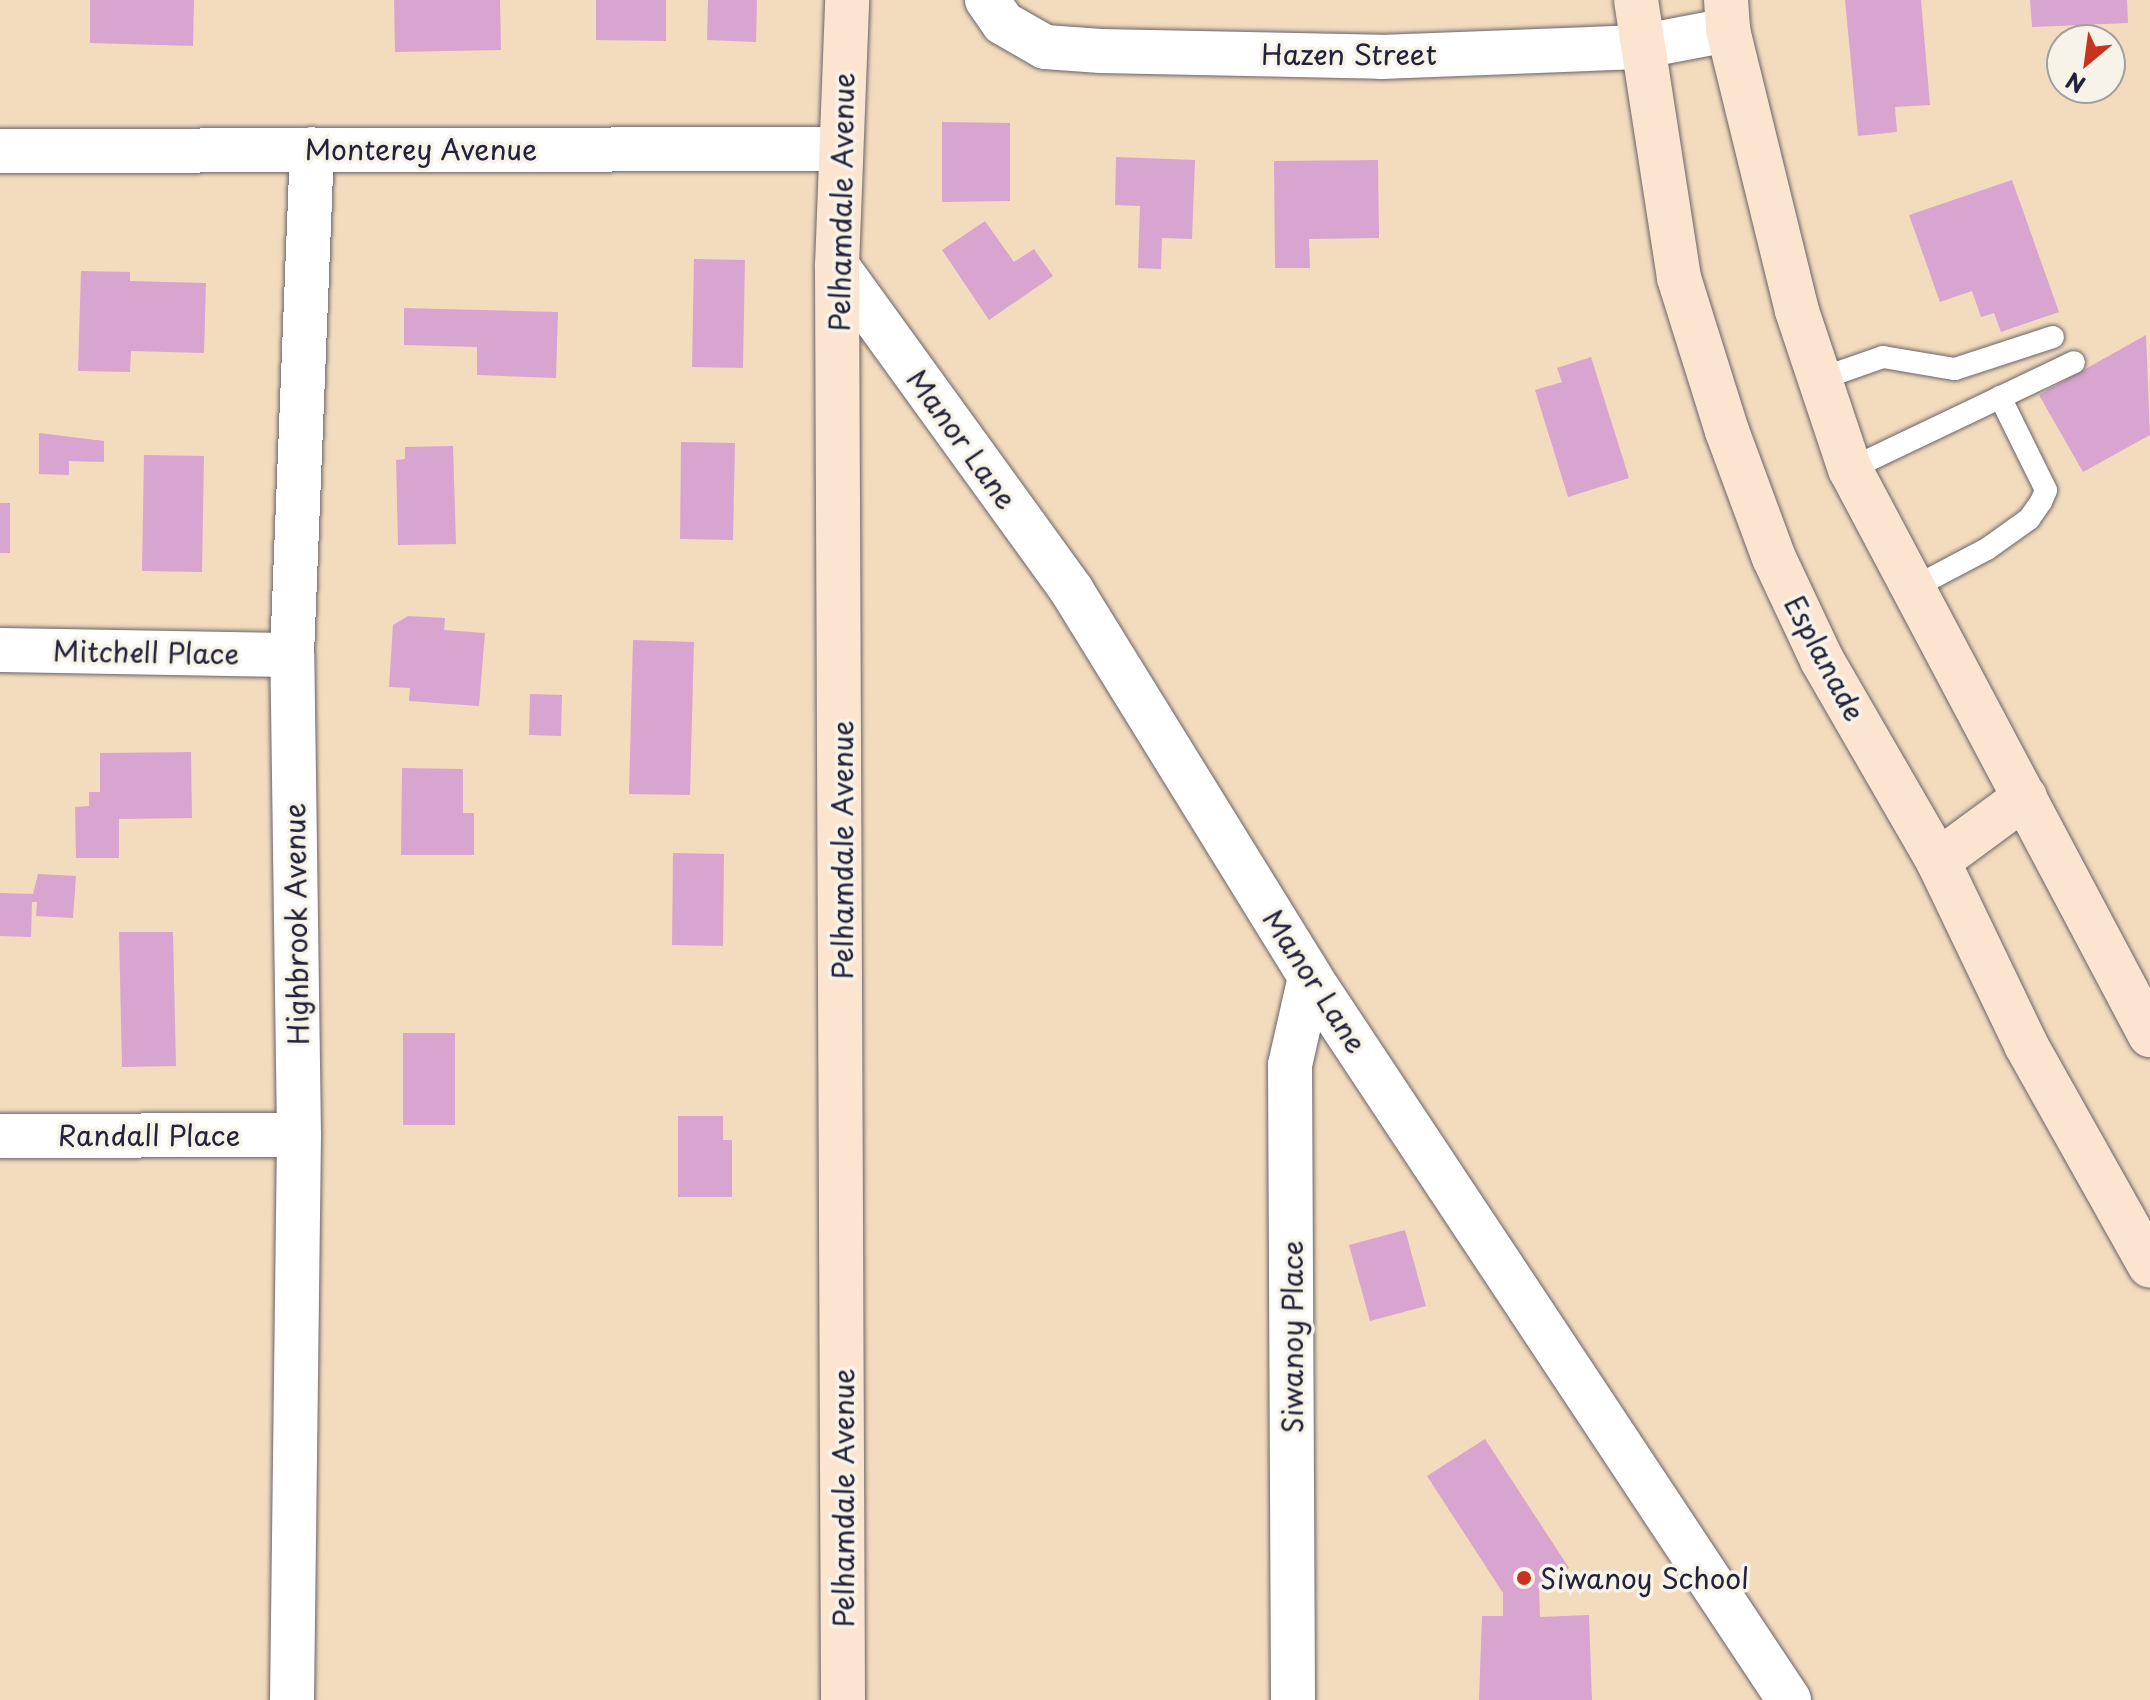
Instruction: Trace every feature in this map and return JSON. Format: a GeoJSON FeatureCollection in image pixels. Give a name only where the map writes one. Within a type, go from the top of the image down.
{"type":"FeatureCollection","features":[{"type":"Feature","properties":{"kind":"street","name":"Pelhamdale Avenue"},"geometry":{"type":"LineString","coordinates":[[843,1700],[837,266],[847,0]]}},
{"type":"Feature","properties":{"kind":"street","name":"Hazen Street"},"geometry":{"type":"LineString","coordinates":[[987,0],[1003,23],[1045,47],[1381,57],[1639,47],[1727,15]]}},
{"type":"Feature","properties":{"kind":"street","name":"Esplanade"},"geometry":{"type":"LineString","coordinates":[[1636,0],[1639,47],[1679,278],[1727,431],[1774,558],[1822,660],[1938,861],[2026,1045],[2150,1266]]}},
{"type":"Feature","properties":{"kind":"street"},"geometry":{"type":"LineString","coordinates":[[1727,15],[1797,311],[1850,469],[2150,1035]]}},
{"type":"Feature","properties":{"kind":"street","name":"Highbrook Avenue"},"geometry":{"type":"LineString","coordinates":[[292,1700],[299,1135],[292,655],[312,149]]}},
{"type":"Feature","properties":{"kind":"street","name":"Monterey Avenue"},"geometry":{"type":"LineString","coordinates":[[0,151],[841,149]]}},
{"type":"Feature","properties":{"kind":"street","name":"Manor Lane"},"geometry":{"type":"LineString","coordinates":[[837,266],[1072,591],[1310,977],[1789,1700]]}},
{"type":"Feature","properties":{"kind":"street","name":"Mitchell Place"},"geometry":{"type":"LineString","coordinates":[[0,650],[292,655]]}},
{"type":"Feature","properties":{"kind":"street"},"geometry":{"type":"LineString","coordinates":[[1938,861],[2025,797]]}},
{"type":"Feature","properties":{"kind":"street","name":"Siwanoy Place"},"geometry":{"type":"LineString","coordinates":[[1293,1700],[1290,1065],[1310,977]]}},
{"type":"Feature","properties":{"kind":"street","name":"Randall Place"},"geometry":{"type":"LineString","coordinates":[[0,1136],[299,1135]]}},
{"type":"Feature","properties":{"kind":"lane"},"geometry":{"type":"LineString","coordinates":[[1820,379],[1883,357],[1955,369],[2053,337]]}},
{"type":"Feature","properties":{"kind":"lane"},"geometry":{"type":"LineString","coordinates":[[1850,469],[2074,362]]}},
{"type":"Feature","properties":{"kind":"lane"},"geometry":{"type":"LineString","coordinates":[[1913,588],[1987,549],[2029,519],[2041,502],[2046,490],[2000,397]]}},
{"type":"Feature","properties":{"kind":"building"},"geometry":{"type":"Polygon","coordinates":[[[90,0],[194,0],[193,46],[90,43],[90,0]]]}},
{"type":"Feature","properties":{"kind":"building"},"geometry":{"type":"Polygon","coordinates":[[[394,0],[500,0],[501,50],[395,52],[394,0]]]}},
{"type":"Feature","properties":{"kind":"building"},"geometry":{"type":"Polygon","coordinates":[[[596,0],[666,0],[666,41],[596,40],[596,0]]]}},
{"type":"Feature","properties":{"kind":"building"},"geometry":{"type":"Polygon","coordinates":[[[708,0],[757,0],[756,42],[707,40],[708,0]]]}},
{"type":"Feature","properties":{"kind":"building"},"geometry":{"type":"Polygon","coordinates":[[[1845,0],[1921,0],[1930,105],[1895,107],[1897,132],[1858,136],[1845,0]]]}},
{"type":"Feature","properties":{"kind":"building"},"geometry":{"type":"Polygon","coordinates":[[[2030,0],[2127,0],[2128,23],[2046,24],[2032,27],[2030,0]]]}},
{"type":"Feature","properties":{"kind":"building"},"geometry":{"type":"Polygon","coordinates":[[[942,122],[1010,123],[1010,201],[942,202],[942,122]]]}},
{"type":"Feature","properties":{"kind":"building"},"geometry":{"type":"Polygon","coordinates":[[[1116,157],[1195,160],[1192,239],[1162,238],[1161,269],[1138,268],[1140,206],[1115,205],[1116,157]]]}},
{"type":"Feature","properties":{"kind":"building"},"geometry":{"type":"Polygon","coordinates":[[[1378,160],[1379,238],[1309,239],[1310,268],[1275,268],[1274,161],[1378,160]]]}},
{"type":"Feature","properties":{"kind":"building"},"geometry":{"type":"Polygon","coordinates":[[[2012,180],[2059,312],[2001,332],[1994,313],[1981,317],[1972,291],[1940,302],[1909,215],[2012,180]]]}},
{"type":"Feature","properties":{"kind":"building"},"geometry":{"type":"Polygon","coordinates":[[[985,221],[1014,262],[1034,249],[1053,276],[989,320],[942,250],[985,221]]]}},
{"type":"Feature","properties":{"kind":"building"},"geometry":{"type":"Polygon","coordinates":[[[694,259],[745,260],[743,368],[692,367],[694,259]]]}},
{"type":"Feature","properties":{"kind":"building"},"geometry":{"type":"Polygon","coordinates":[[[81,271],[130,272],[130,281],[206,283],[204,353],[131,351],[130,372],[78,371],[81,271]]]}},
{"type":"Feature","properties":{"kind":"building"},"geometry":{"type":"Polygon","coordinates":[[[404,308],[558,312],[556,378],[477,375],[477,347],[404,345],[404,308]]]}},
{"type":"Feature","properties":{"kind":"building"},"geometry":{"type":"Polygon","coordinates":[[[2146,335],[2150,435],[2083,472],[2039,395],[2146,335]]]}},
{"type":"Feature","properties":{"kind":"building"},"geometry":{"type":"Polygon","coordinates":[[[1591,357],[1629,478],[1568,497],[1535,390],[1562,382],[1557,368],[1591,357]]]}},
{"type":"Feature","properties":{"kind":"building"},"geometry":{"type":"Polygon","coordinates":[[[39,433],[104,441],[104,462],[69,461],[69,475],[39,474],[39,433]]]}},
{"type":"Feature","properties":{"kind":"building"},"geometry":{"type":"Polygon","coordinates":[[[681,442],[735,443],[733,540],[680,539],[681,442]]]}},
{"type":"Feature","properties":{"kind":"building"},"geometry":{"type":"Polygon","coordinates":[[[453,446],[456,544],[398,545],[396,460],[405,459],[405,447],[453,446]]]}},
{"type":"Feature","properties":{"kind":"building"},"geometry":{"type":"Polygon","coordinates":[[[144,455],[204,456],[202,572],[142,571],[144,455]]]}},
{"type":"Feature","properties":{"kind":"building"},"geometry":{"type":"Polygon","coordinates":[[[0,503],[10,503],[10,553],[0,553],[0,503]]]}},
{"type":"Feature","properties":{"kind":"building"},"geometry":{"type":"Polygon","coordinates":[[[408,616],[445,618],[444,630],[485,633],[479,706],[409,701],[410,688],[389,687],[393,625],[408,616]]]}},
{"type":"Feature","properties":{"kind":"building"},"geometry":{"type":"Polygon","coordinates":[[[633,640],[694,642],[690,795],[629,794],[633,640]]]}},
{"type":"Feature","properties":{"kind":"building"},"geometry":{"type":"Polygon","coordinates":[[[530,694],[562,695],[561,736],[529,735],[530,694]]]}},
{"type":"Feature","properties":{"kind":"building"},"geometry":{"type":"Polygon","coordinates":[[[191,752],[192,818],[119,819],[119,858],[76,858],[75,807],[89,806],[89,792],[100,792],[100,753],[191,752]]]}},
{"type":"Feature","properties":{"kind":"building"},"geometry":{"type":"Polygon","coordinates":[[[402,768],[463,769],[463,813],[474,813],[474,855],[401,855],[402,768]]]}},
{"type":"Feature","properties":{"kind":"building"},"geometry":{"type":"Polygon","coordinates":[[[673,853],[724,854],[723,946],[672,945],[673,853]]]}},
{"type":"Feature","properties":{"kind":"building"},"geometry":{"type":"Polygon","coordinates":[[[38,874],[76,876],[73,918],[36,916],[37,902],[32,902],[31,937],[0,936],[0,893],[33,894],[38,874]]]}},
{"type":"Feature","properties":{"kind":"building"},"geometry":{"type":"Polygon","coordinates":[[[119,932],[173,932],[176,1066],[122,1067],[119,932]]]}},
{"type":"Feature","properties":{"kind":"building"},"geometry":{"type":"Polygon","coordinates":[[[403,1033],[455,1033],[455,1125],[403,1125],[403,1033]]]}},
{"type":"Feature","properties":{"kind":"building"},"geometry":{"type":"Polygon","coordinates":[[[678,1116],[723,1116],[723,1140],[732,1140],[732,1197],[678,1197],[678,1116]]]}},
{"type":"Feature","properties":{"kind":"building"},"geometry":{"type":"Polygon","coordinates":[[[1405,1230],[1426,1306],[1370,1321],[1349,1245],[1405,1230]]]}},
{"type":"Feature","properties":{"kind":"building","name":"Siwanoy School"},"geometry":{"type":"Polygon","coordinates":[[[1485,1439],[1569,1568],[1539,1587],[1540,1617],[1589,1615],[1592,1700],[1479,1700],[1482,1616],[1503,1616],[1503,1593],[1427,1476],[1485,1439]]]}},
{"type":"Feature","properties":{"kind":"place","name":"Siwanoy School"},"geometry":{"type":"Point","coordinates":[1524,1578]}}]}
